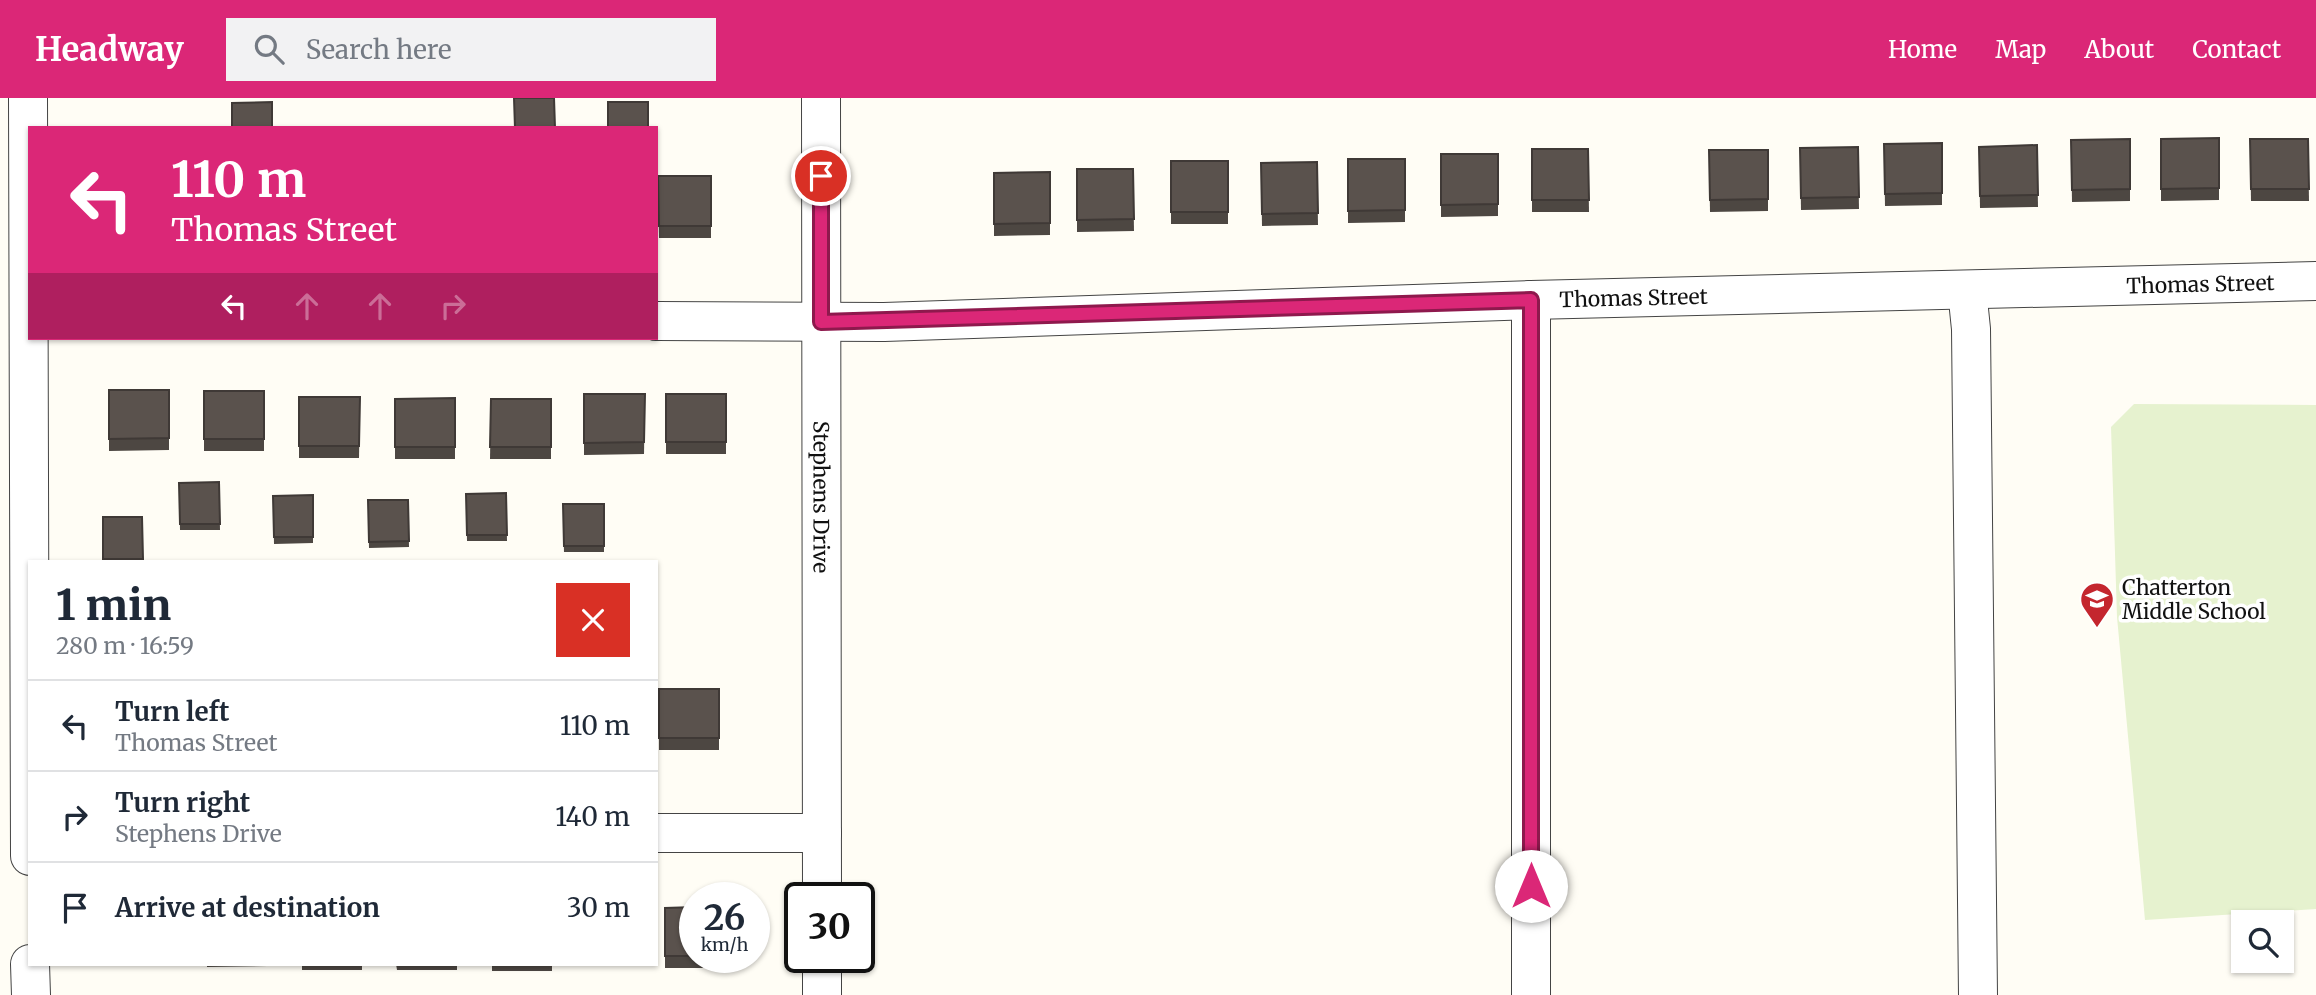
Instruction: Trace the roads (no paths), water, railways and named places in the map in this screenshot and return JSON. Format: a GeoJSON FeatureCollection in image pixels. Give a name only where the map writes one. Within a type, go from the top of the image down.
{"type":"FeatureCollection","features":[{"type":"Feature","properties":{"kind":"street"},"geometry":{"type":"LineString","coordinates":[[28,98],[28,126]]}},
{"type":"Feature","properties":{"kind":"street","name":"Stephens Drive"},"geometry":{"type":"LineString","coordinates":[[821,98],[822,882]]}},
{"type":"Feature","properties":{"kind":"street","name":"Thomas Street"},"geometry":{"type":"LineString","coordinates":[[658,321],[821,322],[1531,300],[2316,281]]}},
{"type":"Feature","properties":{"kind":"street"},"geometry":{"type":"LineString","coordinates":[[1967,290],[1971,329],[1978,995]]}},
{"type":"Feature","properties":{"kind":"street"},"geometry":{"type":"LineString","coordinates":[[1531,300],[1531,995]]}},
{"type":"Feature","properties":{"kind":"street"},"geometry":{"type":"LineString","coordinates":[[29,340],[29,560]]}},
{"type":"Feature","properties":{"kind":"street"},"geometry":{"type":"LineString","coordinates":[[658,833],[822,832]]}},
{"type":"Feature","properties":{"kind":"street"},"geometry":{"type":"LineString","coordinates":[[30,966],[31,995]]}},
{"type":"Feature","properties":{"kind":"street"},"geometry":{"type":"LineString","coordinates":[[822,973],[822,995]]}},
{"type":"Feature","properties":{"kind":"place","name":"Chatterton Middle School"},"geometry":{"type":"Point","coordinates":[2097,629]}}]}
